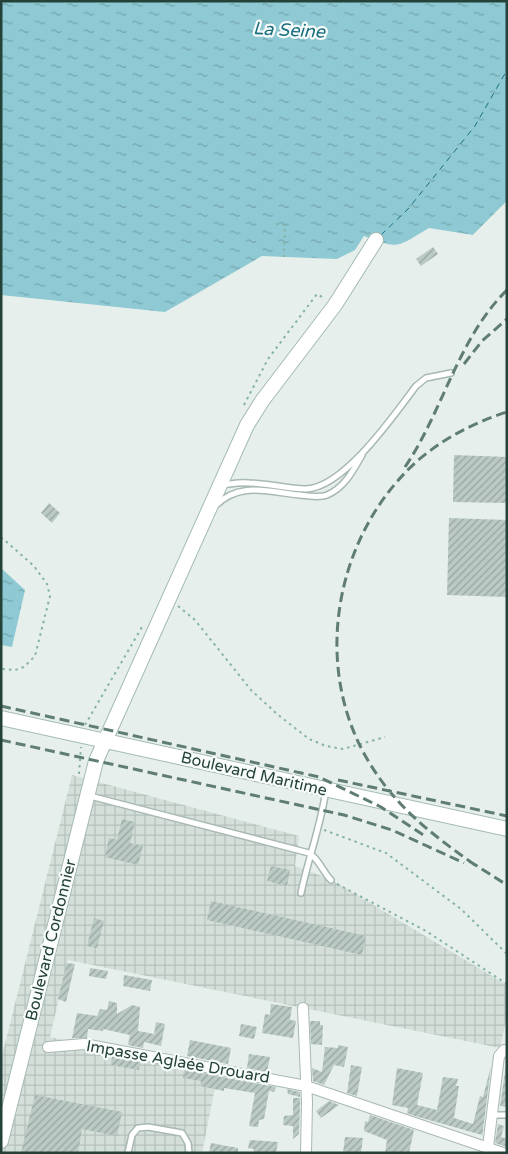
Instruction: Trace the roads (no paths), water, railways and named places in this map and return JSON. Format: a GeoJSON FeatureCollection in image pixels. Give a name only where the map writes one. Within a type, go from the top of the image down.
{"type":"FeatureCollection","features":[{"type":"Feature","properties":{"kind":"street","name":"Boulevard Cordonnier"},"geometry":{"type":"LineString","coordinates":[[2,1131],[87,795],[104,740],[218,485],[247,425],[262,401],[335,305],[376,240]]}},
{"type":"Feature","properties":{"kind":"street","name":"Boulevard Maritime"},"geometry":{"type":"LineString","coordinates":[[1,718],[507,829]]}},
{"type":"Feature","properties":{"kind":"street"},"geometry":{"type":"LineString","coordinates":[[303,1008],[306,1153]]}},
{"type":"Feature","properties":{"kind":"street","name":"Impasse Aglaée Drouard"},"geometry":{"type":"LineString","coordinates":[[48,1047],[84,1044],[306,1086],[496,1151]]}},
{"type":"Feature","properties":{"kind":"street"},"geometry":{"type":"LineString","coordinates":[[496,1151],[491,1115],[499,1056],[504,1050],[507,1051]]}},
{"type":"Feature","properties":{"kind":"lane"},"geometry":{"type":"LineString","coordinates":[[218,485],[248,483],[306,489],[320,487],[334,480],[363,452],[416,386],[426,378],[451,373]]}},
{"type":"Feature","properties":{"kind":"lane"},"geometry":{"type":"LineString","coordinates":[[194,540],[214,508],[224,498],[235,492],[248,490],[309,496],[326,495],[339,488],[351,475],[363,452]]}},
{"type":"Feature","properties":{"kind":"lane"},"geometry":{"type":"LineString","coordinates":[[301,893],[309,853],[318,827],[326,790]]}},
{"type":"Feature","properties":{"kind":"lane"},"geometry":{"type":"LineString","coordinates":[[87,795],[309,853],[316,857],[323,871],[331,880]]}},
{"type":"Feature","properties":{"kind":"lane"},"geometry":{"type":"LineString","coordinates":[[491,1115],[507,1115]]}},
{"type":"Feature","properties":{"kind":"lane"},"geometry":{"type":"LineString","coordinates":[[128,1153],[132,1135],[138,1128],[148,1127],[182,1134],[188,1143],[189,1153]]}},
{"type":"Feature","properties":{"kind":"water","name":"La Seine"},"geometry":{"type":"Polygon","coordinates":[[[1,1],[507,1],[507,201],[473,235],[429,228],[404,243],[392,245],[364,236],[355,250],[337,259],[262,256],[165,312],[1,295],[1,1]]]}},
{"type":"Feature","properties":{"kind":"water"},"geometry":{"type":"Polygon","coordinates":[[[1,568],[25,590],[12,647],[1,645],[1,568]]]}},
{"type":"Feature","properties":{"kind":"railway"},"geometry":{"type":"LineString","coordinates":[[405,467],[430,422],[463,352],[490,309],[507,290]]}},
{"type":"Feature","properties":{"kind":"railway"},"geometry":{"type":"LineString","coordinates":[[464,364],[482,341],[507,319]]}},
{"type":"Feature","properties":{"kind":"railway"},"geometry":{"type":"LineString","coordinates":[[475,865],[443,842],[414,817],[389,790],[366,757],[349,720],[340,681],[337,641],[341,602],[351,563],[366,526],[388,493],[415,463],[436,446],[482,421],[507,412]]}},
{"type":"Feature","properties":{"kind":"railway"},"geometry":{"type":"LineString","coordinates":[[1,706],[319,777],[381,807],[425,836]]}},
{"type":"Feature","properties":{"kind":"railway"},"geometry":{"type":"LineString","coordinates":[[1,740],[344,815],[392,830],[464,863]]}},
{"type":"Feature","properties":{"kind":"railway"},"geometry":{"type":"LineString","coordinates":[[338,780],[507,816]]}},
{"type":"Feature","properties":{"kind":"railway"},"geometry":{"type":"LineString","coordinates":[[469,861],[507,885]]}}]}
